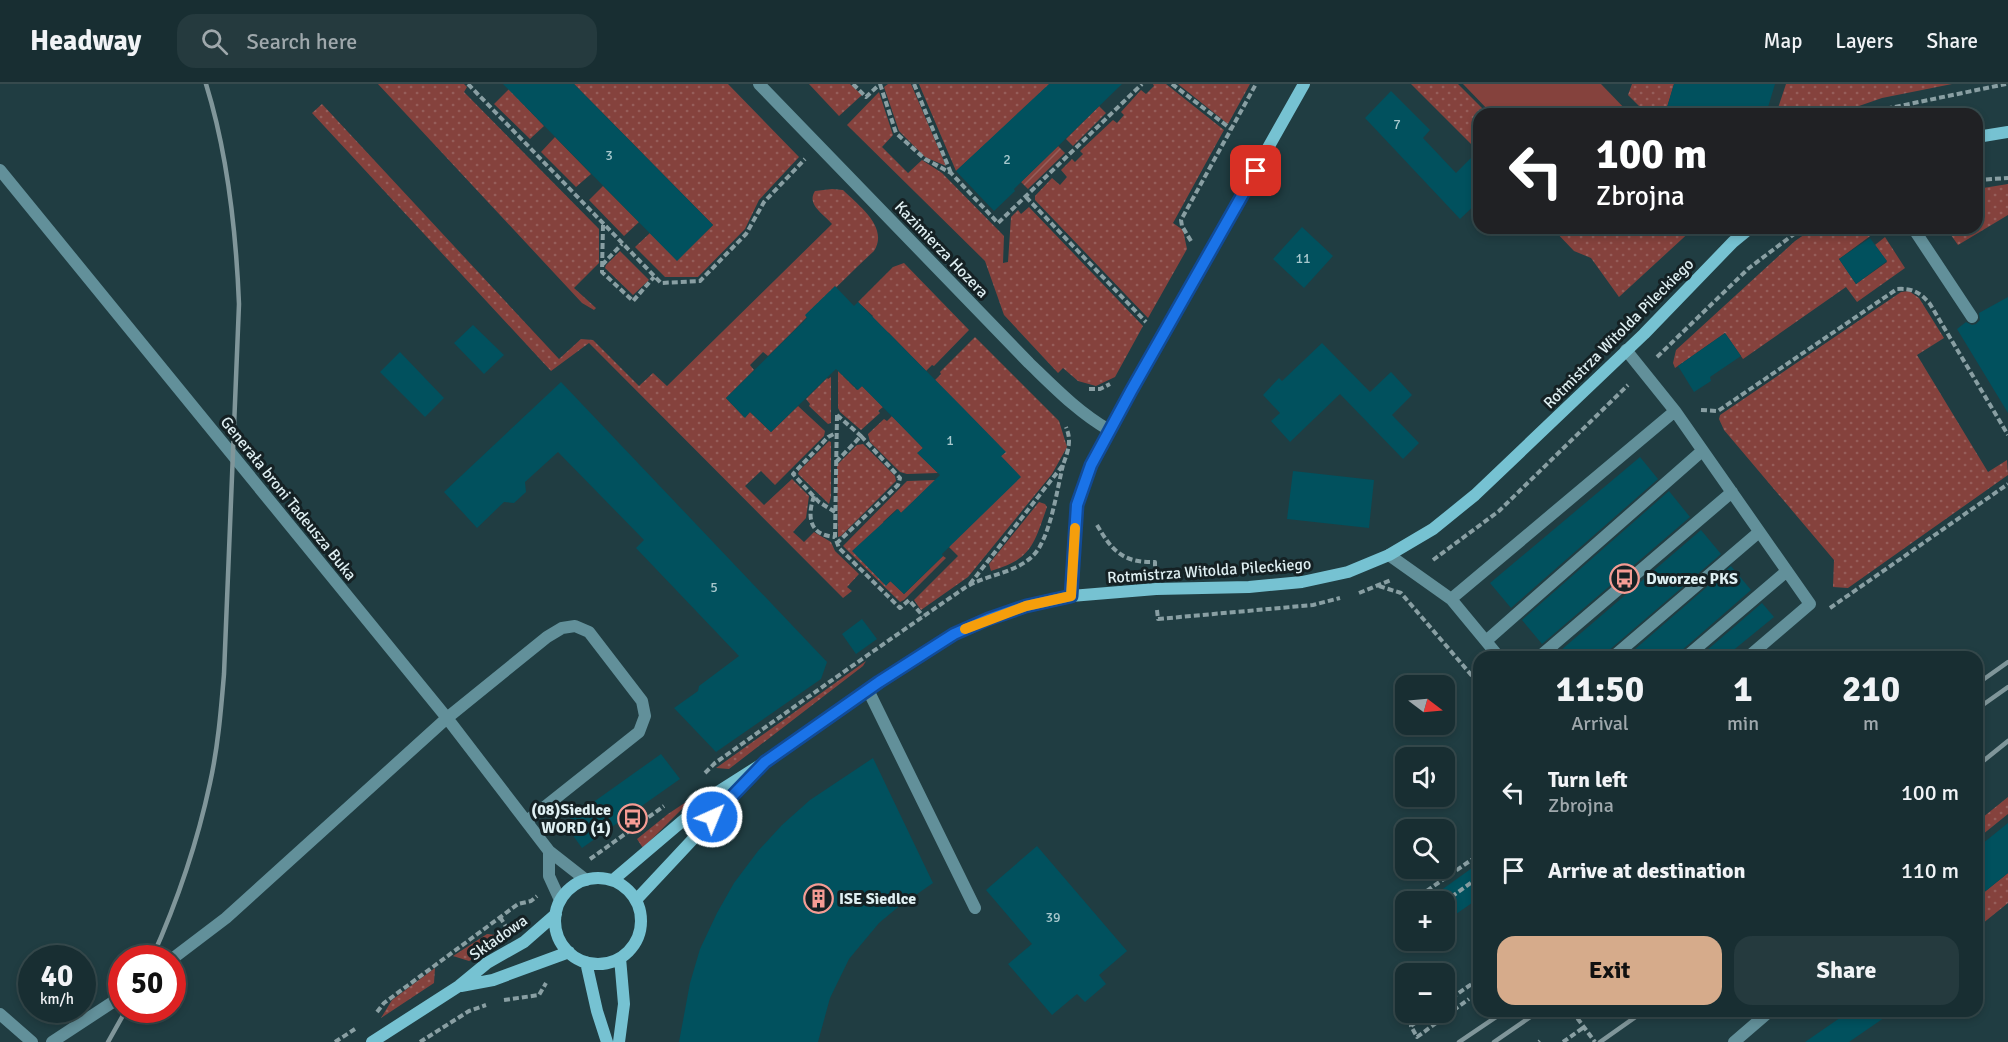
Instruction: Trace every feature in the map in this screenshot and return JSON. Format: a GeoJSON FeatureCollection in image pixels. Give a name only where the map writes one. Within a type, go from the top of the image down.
{"type":"FeatureCollection","features":[{"type":"Feature","properties":{"kind":"main road"},"geometry":{"type":"LineString","coordinates":[[1071,596],[1077,505],[1091,465],[1304,84]]}},
{"type":"Feature","properties":{"kind":"main road"},"geometry":{"type":"LineString","coordinates":[[1983,136],[2008,132]]}},
{"type":"Feature","properties":{"kind":"main road","name":"Rotmistrza Witolda Pileckiego"},"geometry":{"type":"LineString","coordinates":[[613,880],[713,795],[954,634],[988,619],[1026,606],[1071,596],[1302,582],[1348,572],[1389,555],[1433,529],[1475,495],[1742,234]]}},
{"type":"Feature","properties":{"kind":"main road","name":"Rotmistrza Witolda Pileckiego"},"geometry":{"type":"LineString","coordinates":[[636,900],[765,762]]}},
{"type":"Feature","properties":{"kind":"main road"},"geometry":{"type":"LineString","coordinates":[[602,878],[613,880],[623,885],[636,900],[641,913],[638,939],[631,950],[609,963],[586,962],[569,952],[558,934],[556,914],[560,900],[572,886],[586,880],[602,878]]}},
{"type":"Feature","properties":{"kind":"main road","name":"Składowa"},"geometry":{"type":"LineString","coordinates":[[372,1042],[459,986],[487,963],[524,942],[556,914]]}},
{"type":"Feature","properties":{"kind":"main road","name":"Składowa"},"geometry":{"type":"LineString","coordinates":[[459,986],[493,980],[569,952]]}},
{"type":"Feature","properties":{"kind":"main road"},"geometry":{"type":"LineString","coordinates":[[619,1042],[624,1004],[620,958]]}},
{"type":"Feature","properties":{"kind":"main road"},"geometry":{"type":"LineString","coordinates":[[586,962],[597,1011],[607,1042]]}},
{"type":"Feature","properties":{"kind":"street","name":"Kazimierza Hozera"},"geometry":{"type":"LineString","coordinates":[[759,84],[1068,401],[1088,418],[1109,430]]}},
{"type":"Feature","properties":{"kind":"street","name":"Generała broni Tadeusza Buka"},"geometry":{"type":"LineString","coordinates":[[0,170],[447,718],[549,851],[586,880]]}},
{"type":"Feature","properties":{"kind":"street"},"geometry":{"type":"LineString","coordinates":[[1917,234],[1972,317]]}},
{"type":"Feature","properties":{"kind":"street"},"geometry":{"type":"LineString","coordinates":[[1626,350],[1675,411],[1810,604],[1755,651]]}},
{"type":"Feature","properties":{"kind":"street"},"geometry":{"type":"LineString","coordinates":[[1451,599],[1675,411]]}},
{"type":"Feature","properties":{"kind":"street"},"geometry":{"type":"LineString","coordinates":[[1486,641],[1702,451]]}},
{"type":"Feature","properties":{"kind":"street"},"geometry":{"type":"LineString","coordinates":[[1546,651],[1732,492]]}},
{"type":"Feature","properties":{"kind":"street"},"geometry":{"type":"LineString","coordinates":[[1620,651],[1760,532]]}},
{"type":"Feature","properties":{"kind":"street"},"geometry":{"type":"LineString","coordinates":[[1389,555],[1451,599],[1494,651]]}},
{"type":"Feature","properties":{"kind":"street"},"geometry":{"type":"LineString","coordinates":[[1693,651],[1787,571]]}},
{"type":"Feature","properties":{"kind":"street"},"geometry":{"type":"LineString","coordinates":[[186,948],[226,918],[447,718],[547,637],[562,628],[575,626],[590,632],[642,700],[645,716],[639,732],[527,821]]}},
{"type":"Feature","properties":{"kind":"street"},"geometry":{"type":"LineString","coordinates":[[868,690],[975,908]]}},
{"type":"Feature","properties":{"kind":"street"},"geometry":{"type":"LineString","coordinates":[[549,851],[549,876],[560,900]]}},
{"type":"Feature","properties":{"kind":"street"},"geometry":{"type":"LineString","coordinates":[[52,1042],[108,1005]]}},
{"type":"Feature","properties":{"kind":"street"},"geometry":{"type":"LineString","coordinates":[[0,1014],[32,1042]]}},
{"type":"Feature","properties":{"kind":"street"},"geometry":{"type":"LineString","coordinates":[[1734,1042],[1763,1017]]}},
{"type":"Feature","properties":{"kind":"path"},"geometry":{"type":"LineString","coordinates":[[468,84],[661,283],[700,281],[746,234],[764,201],[808,156]]}},
{"type":"Feature","properties":{"kind":"path"},"geometry":{"type":"LineString","coordinates":[[853,84],[866,97],[880,84],[896,133],[925,159],[951,173],[998,223],[1142,84]]}},
{"type":"Feature","properties":{"kind":"path"},"geometry":{"type":"LineString","coordinates":[[914,84],[951,173]]}},
{"type":"Feature","properties":{"kind":"path"},"geometry":{"type":"LineString","coordinates":[[1172,84],[1231,129]]}},
{"type":"Feature","properties":{"kind":"path"},"geometry":{"type":"LineString","coordinates":[[1191,247],[1192,242],[1181,220],[1256,84]]}},
{"type":"Feature","properties":{"kind":"path"},"geometry":{"type":"LineString","coordinates":[[1890,108],[2006,84]]}},
{"type":"Feature","properties":{"kind":"path"},"geometry":{"type":"LineString","coordinates":[[1983,180],[2008,178]]}},
{"type":"Feature","properties":{"kind":"path"},"geometry":{"type":"LineString","coordinates":[[1026,197],[1149,325],[1154,316]]}},
{"type":"Feature","properties":{"kind":"path"},"geometry":{"type":"LineString","coordinates":[[603,224],[602,272],[633,301],[654,277]]}},
{"type":"Feature","properties":{"kind":"path"},"geometry":{"type":"LineString","coordinates":[[602,265],[622,244]]}},
{"type":"Feature","properties":{"kind":"path"},"geometry":{"type":"LineString","coordinates":[[1696,409],[1708,412],[1719,411],[1897,290],[1909,288],[1922,294],[1930,304],[2008,435]]}},
{"type":"Feature","properties":{"kind":"path"},"geometry":{"type":"LineString","coordinates":[[1658,357],[1664,366]]}},
{"type":"Feature","properties":{"kind":"path"},"geometry":{"type":"LineString","coordinates":[[970,584],[1064,465],[1070,447],[1069,434],[1059,418],[1068,401],[1078,387],[1090,390],[1100,389],[1116,379]]}},
{"type":"Feature","properties":{"kind":"path"},"geometry":{"type":"LineString","coordinates":[[837,543],[900,481],[898,474],[837,415],[835,537],[837,543],[839,548],[900,608],[909,600],[923,616]]}},
{"type":"Feature","properties":{"kind":"path"},"geometry":{"type":"LineString","coordinates":[[835,512],[814,496],[793,474],[828,437],[836,432]]}},
{"type":"Feature","properties":{"kind":"path"},"geometry":{"type":"LineString","coordinates":[[836,462],[861,436]]}},
{"type":"Feature","properties":{"kind":"path"},"geometry":{"type":"LineString","coordinates":[[1828,609],[2008,484]]}},
{"type":"Feature","properties":{"kind":"path"},"geometry":{"type":"LineString","coordinates":[[814,496],[809,516],[811,524],[818,532],[835,537]]}},
{"type":"Feature","properties":{"kind":"path"},"geometry":{"type":"LineString","coordinates":[[702,776],[725,756],[970,584],[1028,560],[1038,549],[1048,524]]}},
{"type":"Feature","properties":{"kind":"path"},"geometry":{"type":"LineString","coordinates":[[1097,525],[1105,541],[1118,553],[1138,563],[1155,562]]}},
{"type":"Feature","properties":{"kind":"path"},"geometry":{"type":"LineString","coordinates":[[1379,586],[1401,593],[1473,677]]}},
{"type":"Feature","properties":{"kind":"path"},"geometry":{"type":"LineString","coordinates":[[574,871],[669,802]]}},
{"type":"Feature","properties":{"kind":"path"},"geometry":{"type":"LineString","coordinates":[[1427,891],[1473,859]]}},
{"type":"Feature","properties":{"kind":"path"},"geometry":{"type":"LineString","coordinates":[[1455,894],[1473,881]]}},
{"type":"Feature","properties":{"kind":"path"},"geometry":{"type":"LineString","coordinates":[[373,1017],[384,1003],[442,959],[518,904],[531,901],[553,885]]}},
{"type":"Feature","properties":{"kind":"path"},"geometry":{"type":"LineString","coordinates":[[1455,995],[1473,983]]}},
{"type":"Feature","properties":{"kind":"path"},"geometry":{"type":"LineString","coordinates":[[420,1042],[468,1011],[496,1001],[526,998],[533,994]]}},
{"type":"Feature","properties":{"kind":"path"},"geometry":{"type":"LineString","coordinates":[[1455,1009],[1470,999]]}},
{"type":"Feature","properties":{"kind":"path"},"geometry":{"type":"LineString","coordinates":[[1576,1017],[1594,1042]]}},
{"type":"Feature","properties":{"kind":"path"},"geometry":{"type":"LineString","coordinates":[[335,1042],[364,1023]]}},
{"type":"Feature","properties":{"kind":"path"},"geometry":{"type":"LineString","coordinates":[[1414,1023],[1410,1026],[1417,1036],[1436,1023]]}},
{"type":"Feature","properties":{"kind":"path"},"geometry":{"type":"LineString","coordinates":[[1563,1042],[1584,1027]]}},
{"type":"Feature","properties":{"kind":"shaded area"},"geometry":{"type":"Polygon","coordinates":[[[378,84],[464,84],[467,87],[464,92],[599,229],[599,263],[574,288],[596,308],[594,310],[582,303],[378,84]]]}},
{"type":"Feature","properties":{"kind":"shaded area"},"geometry":{"type":"Polygon","coordinates":[[[574,84],[728,84],[799,157],[759,200],[745,229],[698,277],[665,277],[635,247],[650,233],[677,260],[713,225],[574,84]]]}},
{"type":"Feature","properties":{"kind":"shaded area"},"geometry":{"type":"Polygon","coordinates":[[[809,84],[850,84],[862,95],[839,116],[809,84]]]}},
{"type":"Feature","properties":{"kind":"shaded area"},"geometry":{"type":"Polygon","coordinates":[[[888,84],[911,84],[946,166],[925,157],[899,131],[884,87],[888,84]]]}},
{"type":"Feature","properties":{"kind":"shaded area"},"geometry":{"type":"Polygon","coordinates":[[[919,84],[1051,84],[956,171],[919,84]]]}},
{"type":"Feature","properties":{"kind":"shaded area"},"geometry":{"type":"Polygon","coordinates":[[[1153,84],[1166,84],[1224,130],[1173,223],[1183,230],[1187,249],[1148,318],[1035,200],[1035,196],[1052,178],[1060,185],[1067,177],[1061,170],[1072,159],[1075,162],[1083,154],[1080,151],[1113,120],[1117,123],[1124,115],[1121,112],[1141,90],[1146,94],[1154,86],[1153,84]]]}},
{"type":"Feature","properties":{"kind":"shaded area"},"geometry":{"type":"Polygon","coordinates":[[[1178,84],[1250,84],[1228,124],[1178,84]]]}},
{"type":"Feature","properties":{"kind":"shaded area"},"geometry":{"type":"Polygon","coordinates":[[[1411,84],[1458,84],[1482,108],[1473,108],[1473,146],[1411,84]]]}},
{"type":"Feature","properties":{"kind":"shaded area"},"geometry":{"type":"Polygon","coordinates":[[[1463,84],[1601,84],[1624,108],[1486,108],[1463,84]]]}},
{"type":"Feature","properties":{"kind":"shaded area"},"geometry":{"type":"Polygon","coordinates":[[[1632,84],[1674,84],[1667,108],[1641,108],[1628,95],[1632,84]]]}},
{"type":"Feature","properties":{"kind":"shaded area"},"geometry":{"type":"Polygon","coordinates":[[[1786,84],[1952,84],[1882,98],[1853,108],[1778,108],[1786,84]]]}},
{"type":"Feature","properties":{"kind":"shaded area"},"geometry":{"type":"Polygon","coordinates":[[[509,89],[544,126],[530,139],[494,104],[509,89]]]}},
{"type":"Feature","properties":{"kind":"shaded area"},"geometry":{"type":"Polygon","coordinates":[[[879,92],[893,135],[882,147],[908,173],[922,160],[942,173],[1004,236],[1003,263],[1008,262],[1011,217],[1018,210],[1021,214],[1029,207],[1143,326],[1115,377],[1096,386],[1078,381],[1063,368],[1058,373],[1004,315],[985,261],[847,125],[879,92]]]}},
{"type":"Feature","properties":{"kind":"shaded area"},"geometry":{"type":"Polygon","coordinates":[[[322,104],[559,359],[581,339],[593,340],[639,386],[653,373],[667,386],[832,224],[814,205],[815,191],[843,190],[864,210],[875,225],[878,242],[874,251],[768,356],[763,352],[750,365],[754,370],[726,398],[744,417],[750,412],[771,432],[798,406],[825,431],[824,436],[775,485],[761,471],[745,486],[764,505],[792,479],[809,496],[806,518],[793,532],[804,542],[814,532],[831,542],[835,551],[859,574],[847,587],[852,591],[843,598],[589,343],[551,371],[312,113],[322,104]]]}},
{"type":"Feature","properties":{"kind":"shaded area"},"geometry":{"type":"Polygon","coordinates":[[[1099,106],[1106,113],[1073,146],[1066,139],[1099,106]]]}},
{"type":"Feature","properties":{"kind":"shaded area"},"geometry":{"type":"Polygon","coordinates":[[[555,137],[591,174],[576,187],[541,152],[555,137]]]}},
{"type":"Feature","properties":{"kind":"shaded area"},"geometry":{"type":"Polygon","coordinates":[[[1058,146],[1065,153],[1028,189],[1021,182],[1058,146]]]}},
{"type":"Feature","properties":{"kind":"shaded area"},"geometry":{"type":"Polygon","coordinates":[[[2008,184],[2008,215],[1983,230],[1983,188],[2008,184]]]}},
{"type":"Feature","properties":{"kind":"shaded area"},"geometry":{"type":"Polygon","coordinates":[[[603,186],[639,222],[624,236],[589,200],[603,186]]]}},
{"type":"Feature","properties":{"kind":"shaded area"},"geometry":{"type":"Polygon","coordinates":[[[1558,234],[1687,234],[1619,297],[1591,258],[1574,251],[1558,234]]]}},
{"type":"Feature","properties":{"kind":"shaded area"},"geometry":{"type":"Polygon","coordinates":[[[1805,234],[1873,234],[1839,259],[1856,284],[1887,262],[1875,245],[1885,237],[1905,268],[1857,302],[1846,287],[1743,359],[1725,333],[1675,368],[1673,363],[1676,350],[1805,234]]]}},
{"type":"Feature","properties":{"kind":"shaded area"},"geometry":{"type":"Polygon","coordinates":[[[1950,234],[1976,234],[1958,245],[1950,234]]]}},
{"type":"Feature","properties":{"kind":"shaded area"},"geometry":{"type":"Polygon","coordinates":[[[620,251],[649,280],[633,295],[605,268],[620,251]]]}},
{"type":"Feature","properties":{"kind":"shaded area"},"geometry":{"type":"Polygon","coordinates":[[[904,263],[969,330],[934,366],[932,365],[926,371],[889,333],[868,321],[873,316],[858,302],[893,267],[904,263]]]}},
{"type":"Feature","properties":{"kind":"shaded area"},"geometry":{"type":"Polygon","coordinates":[[[1909,291],[1919,298],[1944,338],[1917,355],[1988,472],[2007,460],[2008,475],[1848,588],[1833,587],[1834,560],[1724,430],[1719,419],[1720,415],[1901,292],[1909,291]]]}},
{"type":"Feature","properties":{"kind":"shaded area"},"geometry":{"type":"Polygon","coordinates":[[[975,337],[1059,421],[1067,447],[1052,474],[968,577],[921,610],[914,600],[958,556],[949,547],[1005,452],[935,380],[975,337]]]}},
{"type":"Feature","properties":{"kind":"shaded area"},"geometry":{"type":"Polygon","coordinates":[[[838,371],[857,390],[862,386],[883,407],[878,411],[880,413],[861,430],[838,408],[838,371]]]}},
{"type":"Feature","properties":{"kind":"shaded area"},"geometry":{"type":"Polygon","coordinates":[[[831,377],[831,423],[828,424],[809,406],[806,399],[827,378],[831,377]]]}},
{"type":"Feature","properties":{"kind":"shaded area"},"geometry":{"type":"Polygon","coordinates":[[[892,416],[923,448],[918,453],[938,473],[907,474],[900,472],[870,442],[868,434],[884,419],[887,421],[892,416]]]}},
{"type":"Feature","properties":{"kind":"shaded area"},"geometry":{"type":"Polygon","coordinates":[[[829,441],[831,442],[831,497],[829,504],[798,474],[829,441]]]}},
{"type":"Feature","properties":{"kind":"shaded area"},"geometry":{"type":"Polygon","coordinates":[[[863,444],[895,476],[896,481],[838,537],[837,467],[857,445],[863,444]]]}},
{"type":"Feature","properties":{"kind":"shaded area"},"geometry":{"type":"Polygon","coordinates":[[[936,480],[901,513],[897,509],[883,522],[887,527],[886,585],[891,581],[904,594],[943,556],[946,558],[900,602],[843,546],[907,481],[936,480]]]}},
{"type":"Feature","properties":{"kind":"shaded area"},"geometry":{"type":"Polygon","coordinates":[[[1039,502],[1047,507],[1039,531],[1030,548],[1015,561],[991,571],[989,564],[1039,502]]]}},
{"type":"Feature","properties":{"kind":"shaded area"},"geometry":{"type":"Polygon","coordinates":[[[866,661],[863,666],[729,769],[716,768],[866,661]]]}},
{"type":"Feature","properties":{"kind":"shaded area"},"geometry":{"type":"Polygon","coordinates":[[[695,796],[643,848],[637,839],[695,796]]]}},
{"type":"Feature","properties":{"kind":"shaded area"},"geometry":{"type":"Polygon","coordinates":[[[2008,797],[2008,814],[1983,834],[1983,817],[2008,797]]]}},
{"type":"Feature","properties":{"kind":"shaded area"},"geometry":{"type":"Polygon","coordinates":[[[2008,873],[2008,903],[1983,923],[1983,893],[2008,873]]]}},
{"type":"Feature","properties":{"kind":"shaded area"},"geometry":{"type":"Polygon","coordinates":[[[487,934],[496,935],[503,943],[469,961],[453,956],[487,934]]]}},
{"type":"Feature","properties":{"kind":"shaded area"},"geometry":{"type":"Polygon","coordinates":[[[435,968],[434,983],[381,1018],[392,1000],[435,968]]]}},
{"type":"Feature","properties":{"kind":"building"},"geometry":{"type":"Polygon","coordinates":[[[503,84],[574,84],[713,225],[677,261],[503,84]]]}},
{"type":"Feature","properties":{"kind":"building"},"geometry":{"type":"Polygon","coordinates":[[[1049,84],[1122,84],[994,211],[956,171],[1049,84]]]}},
{"type":"Feature","properties":{"kind":"building"},"geometry":{"type":"Polygon","coordinates":[[[1674,84],[1775,84],[1768,108],[1667,108],[1674,84]]]}},
{"type":"Feature","properties":{"kind":"building"},"geometry":{"type":"Polygon","coordinates":[[[1391,91],[1430,130],[1423,138],[1456,173],[1473,156],[1473,207],[1460,219],[1365,118],[1391,91]]]}},
{"type":"Feature","properties":{"kind":"building"},"geometry":{"type":"Polygon","coordinates":[[[1302,227],[1333,256],[1304,288],[1273,259],[1302,227]]]}},
{"type":"Feature","properties":{"kind":"building"},"geometry":{"type":"Polygon","coordinates":[[[1870,238],[1887,261],[1856,284],[1839,259],[1870,238]]]}},
{"type":"Feature","properties":{"kind":"building"},"geometry":{"type":"Polygon","coordinates":[[[835,286],[854,306],[858,302],[1006,452],[1001,456],[1021,477],[904,594],[890,581],[886,586],[852,551],[898,509],[901,513],[940,475],[917,453],[923,448],[862,386],[858,390],[836,369],[771,432],[750,412],[745,418],[726,398],[807,318],[805,315],[835,286]]]}},
{"type":"Feature","properties":{"kind":"building"},"geometry":{"type":"Polygon","coordinates":[[[2008,297],[2008,413],[1957,329],[1966,322],[1976,324],[1980,320],[1979,313],[2008,297]]]}},
{"type":"Feature","properties":{"kind":"building"},"geometry":{"type":"Polygon","coordinates":[[[473,325],[504,355],[484,374],[454,343],[473,325]]]}},
{"type":"Feature","properties":{"kind":"building"},"geometry":{"type":"Polygon","coordinates":[[[1725,333],[1741,356],[1710,377],[1711,381],[1694,392],[1678,366],[1725,333]]]}},
{"type":"Feature","properties":{"kind":"building"},"geometry":{"type":"Polygon","coordinates":[[[1322,343],[1370,392],[1391,372],[1412,395],[1392,415],[1419,443],[1403,459],[1340,394],[1290,442],[1271,421],[1280,413],[1263,395],[1279,378],[1282,381],[1322,343]]]}},
{"type":"Feature","properties":{"kind":"building"},"geometry":{"type":"Polygon","coordinates":[[[400,352],[444,398],[425,417],[380,372],[400,352]]]}},
{"type":"Feature","properties":{"kind":"building"},"geometry":{"type":"Polygon","coordinates":[[[561,382],[827,662],[821,679],[716,752],[674,708],[739,656],[636,548],[644,540],[558,452],[525,482],[526,492],[514,503],[504,502],[477,528],[444,492],[561,382]]]}},
{"type":"Feature","properties":{"kind":"building"},"geometry":{"type":"Polygon","coordinates":[[[1640,457],[1658,479],[1511,608],[1490,583],[1640,457]]]}},
{"type":"Feature","properties":{"kind":"building"},"geometry":{"type":"Polygon","coordinates":[[[1293,471],[1374,480],[1369,528],[1287,519],[1293,471]]]}},
{"type":"Feature","properties":{"kind":"building"},"geometry":{"type":"Polygon","coordinates":[[[1669,491],[1690,517],[1542,644],[1522,620],[1669,491]]]}},
{"type":"Feature","properties":{"kind":"building"},"geometry":{"type":"Polygon","coordinates":[[[1701,530],[1721,554],[1608,651],[1560,651],[1701,530]]]}},
{"type":"Feature","properties":{"kind":"building"},"geometry":{"type":"Polygon","coordinates":[[[1731,566],[1751,590],[1681,651],[1633,651],[1731,566]]]}},
{"type":"Feature","properties":{"kind":"building"},"geometry":{"type":"Polygon","coordinates":[[[1762,603],[1774,617],[1732,651],[1706,651],[1762,603]]]}},
{"type":"Feature","properties":{"kind":"building"},"geometry":{"type":"Polygon","coordinates":[[[862,619],[877,639],[856,654],[842,634],[862,619]]]}},
{"type":"Feature","properties":{"kind":"building"},"geometry":{"type":"Polygon","coordinates":[[[661,754],[680,779],[582,848],[564,823],[661,754]]]}},
{"type":"Feature","properties":{"kind":"building","name":"ISE Siedlce"},"geometry":{"type":"Polygon","coordinates":[[[873,758],[933,883],[879,923],[849,959],[830,998],[818,1042],[679,1042],[690,983],[700,949],[734,883],[758,851],[782,825],[810,800],[873,758]]]}},
{"type":"Feature","properties":{"kind":"building"},"geometry":{"type":"Polygon","coordinates":[[[2008,823],[2008,873],[1983,893],[1983,843],[2008,823]]]}},
{"type":"Feature","properties":{"kind":"building"},"geometry":{"type":"Polygon","coordinates":[[[1037,846],[1127,951],[1099,975],[1106,984],[1085,1002],[1077,994],[1052,1015],[1008,964],[1032,944],[986,890],[1037,846]]]}},
{"type":"Feature","properties":{"kind":"building"},"geometry":{"type":"Polygon","coordinates":[[[1473,867],[1473,902],[1455,915],[1455,891],[1440,891],[1473,867]]]}},
{"type":"Feature","properties":{"kind":"building"},"geometry":{"type":"Polygon","coordinates":[[[1841,1017],[1885,1017],[1849,1042],[1805,1042],[1841,1017]]]}},
{"type":"Feature","properties":{"kind":"railway"},"geometry":{"type":"LineString","coordinates":[[158,945],[186,872],[205,806],[217,742],[224,674],[239,304],[230,193],[220,138],[206,84]]}},
{"type":"Feature","properties":{"kind":"railway"},"geometry":{"type":"LineString","coordinates":[[1983,680],[2008,662]]}},
{"type":"Feature","properties":{"kind":"railway"},"geometry":{"type":"LineString","coordinates":[[1983,705],[2008,687]]}},
{"type":"Feature","properties":{"kind":"railway"},"geometry":{"type":"LineString","coordinates":[[1983,761],[2008,741]]}},
{"type":"Feature","properties":{"kind":"railway"},"geometry":{"type":"LineString","coordinates":[[1459,1042],[1496,1017]]}},
{"type":"Feature","properties":{"kind":"railway"},"geometry":{"type":"LineString","coordinates":[[1494,1042],[1530,1017]]}},
{"type":"Feature","properties":{"kind":"railway"},"geometry":{"type":"LineString","coordinates":[[1600,1042],[1635,1017]]}},
{"type":"Feature","properties":{"kind":"railway"},"geometry":{"type":"LineString","coordinates":[[108,1042],[119,1023]]}},
{"type":"Feature","properties":{"kind":"slow traffic"},"geometry":{"type":"LineString","coordinates":[[965,629],[1026,606],[1071,596],[1075,528]]}},
{"type":"Feature","properties":{"kind":"place","name":"Dworzec PKS"},"geometry":{"type":"Point","coordinates":[1625,578]}},
{"type":"Feature","properties":{"kind":"place","name":"(08)Siedlce WORD (1)"},"geometry":{"type":"Point","coordinates":[632,818]}},
{"type":"Feature","properties":{"kind":"place","name":"ISE Siedlce"},"geometry":{"type":"Point","coordinates":[818,898]}},
{"type":"Feature","properties":{"kind":"route"},"geometry":{"type":"LineString","coordinates":[[712,817],[765,762],[879,682],[954,634],[1026,606],[1071,596],[1077,505],[1091,465],[1256,171]]}}]}
